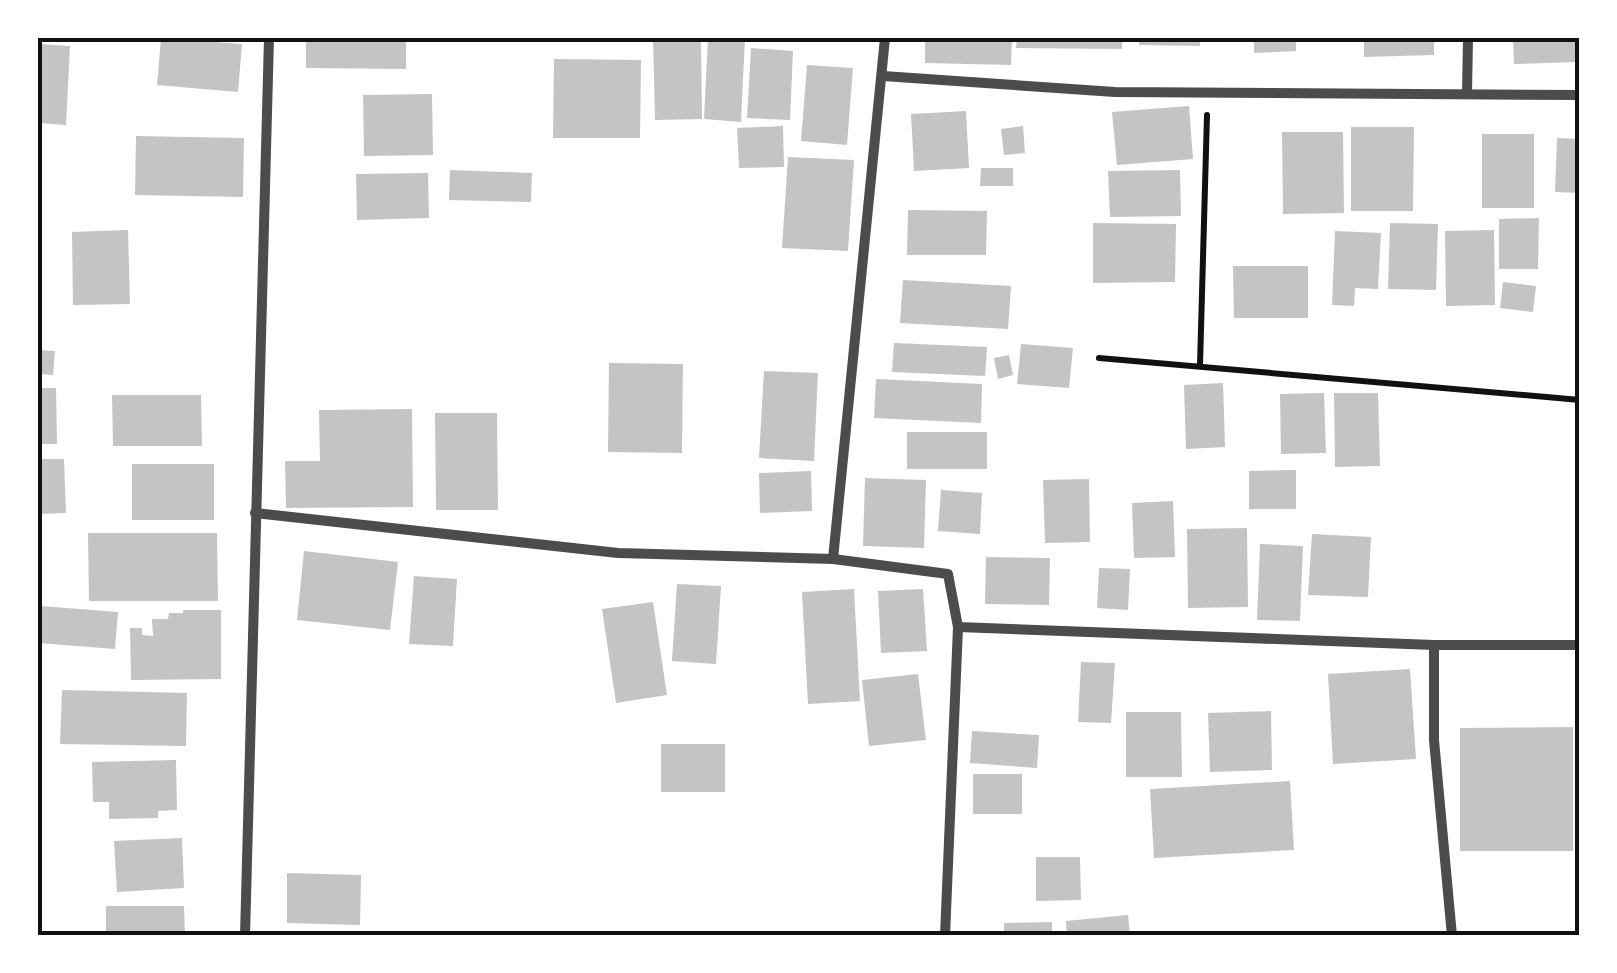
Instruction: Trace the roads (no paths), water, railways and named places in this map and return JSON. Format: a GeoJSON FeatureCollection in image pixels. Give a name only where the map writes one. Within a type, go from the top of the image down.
{"type":"FeatureCollection","features":[{"type":"Feature","properties":{"kind":"street"},"geometry":{"type":"LineString","coordinates":[[245,936],[269,38]]}},
{"type":"Feature","properties":{"kind":"street"},"geometry":{"type":"LineString","coordinates":[[833,560],[885,38]]}},
{"type":"Feature","properties":{"kind":"street"},"geometry":{"type":"LineString","coordinates":[[1467,93],[1468,38]]}},
{"type":"Feature","properties":{"kind":"street"},"geometry":{"type":"LineString","coordinates":[[883,76],[1115,92],[1580,95]]}},
{"type":"Feature","properties":{"kind":"street"},"geometry":{"type":"LineString","coordinates":[[255,513],[618,553],[833,560],[948,574],[958,627],[945,936]]}},
{"type":"Feature","properties":{"kind":"street"},"geometry":{"type":"LineString","coordinates":[[958,627],[1434,644],[1580,645]]}},
{"type":"Feature","properties":{"kind":"street"},"geometry":{"type":"LineString","coordinates":[[1434,644],[1434,740],[1452,936]]}}]}
